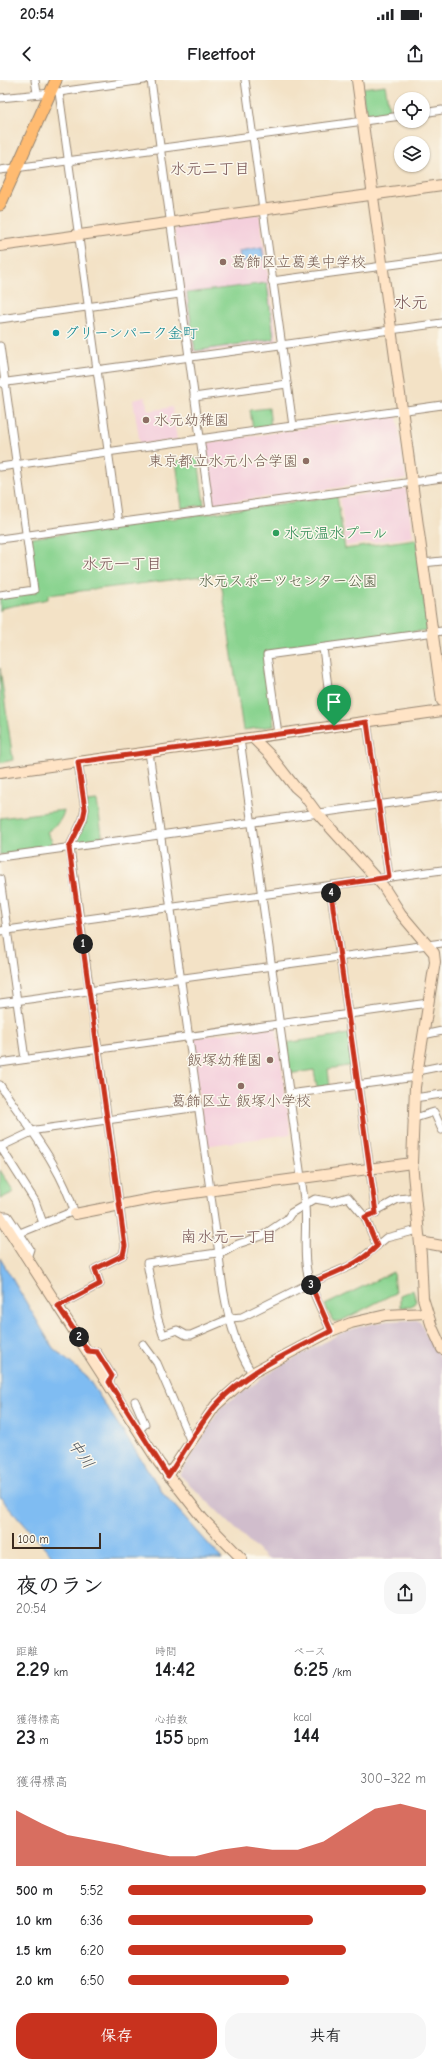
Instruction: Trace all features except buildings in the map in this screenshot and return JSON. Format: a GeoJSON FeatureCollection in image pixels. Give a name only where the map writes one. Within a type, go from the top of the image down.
{"type":"FeatureCollection","features":[{"type":"Feature","properties":{"kind":"main road"},"geometry":{"type":"LineString","coordinates":[[0,205],[55,89]]}},
{"type":"Feature","properties":{"kind":"street"},"geometry":{"type":"LineString","coordinates":[[35,80],[37,93]]}},
{"type":"Feature","properties":{"kind":"street"},"geometry":{"type":"LineString","coordinates":[[0,98],[55,89],[144,80]]}},
{"type":"Feature","properties":{"kind":"street"},"geometry":{"type":"LineString","coordinates":[[151,80],[210,510]]}},
{"type":"Feature","properties":{"kind":"street"},"geometry":{"type":"LineString","coordinates":[[245,80],[293,426]]}},
{"type":"Feature","properties":{"kind":"street"},"geometry":{"type":"LineString","coordinates":[[356,80],[423,564],[437,632],[442,701]]}},
{"type":"Feature","properties":{"kind":"street"},"geometry":{"type":"LineString","coordinates":[[55,89],[68,161],[118,523]]}},
{"type":"Feature","properties":{"kind":"street"},"geometry":{"type":"LineString","coordinates":[[430,112],[442,110]]}},
{"type":"Feature","properties":{"kind":"street"},"geometry":{"type":"LineString","coordinates":[[0,170],[394,117]]}},
{"type":"Feature","properties":{"kind":"street"},"geometry":{"type":"LineString","coordinates":[[0,246],[442,185]]}},
{"type":"Feature","properties":{"kind":"street"},"geometry":{"type":"LineString","coordinates":[[272,281],[442,258]]}},
{"type":"Feature","properties":{"kind":"street"},"geometry":{"type":"LineString","coordinates":[[0,319],[180,294]]}},
{"type":"Feature","properties":{"kind":"street"},"geometry":{"type":"LineString","coordinates":[[3,383],[442,323]]}},
{"type":"Feature","properties":{"kind":"street"},"geometry":{"type":"LineString","coordinates":[[0,346],[3,383],[34,590],[1,594]]}},
{"type":"Feature","properties":{"kind":"street"},"geometry":{"type":"LineString","coordinates":[[194,397],[287,384]]}},
{"type":"Feature","properties":{"kind":"street"},"geometry":{"type":"LineString","coordinates":[[0,467],[442,406]]}},
{"type":"Feature","properties":{"kind":"street"},"geometry":{"type":"LineString","coordinates":[[0,539],[442,478]]}},
{"type":"Feature","properties":{"kind":"street"},"geometry":{"type":"LineString","coordinates":[[423,564],[442,561]]}},
{"type":"Feature","properties":{"kind":"street"},"geometry":{"type":"LineString","coordinates":[[278,734],[267,655],[437,632]]}},
{"type":"Feature","properties":{"kind":"street"},"geometry":{"type":"LineString","coordinates":[[323,648],[334,726]]}},
{"type":"Feature","properties":{"kind":"street"},"geometry":{"type":"LineString","coordinates":[[0,773],[442,711]]}},
{"type":"Feature","properties":{"kind":"street"},"geometry":{"type":"LineString","coordinates":[[367,722],[389,877]]}},
{"type":"Feature","properties":{"kind":"street"},"geometry":{"type":"LineString","coordinates":[[253,738],[270,755],[282,772],[303,794],[317,813],[376,879],[426,945],[438,954],[435,962],[428,1003],[414,1098],[412,1119],[412,1163],[420,1242],[422,1288],[426,1313],[442,1349]]}},
{"type":"Feature","properties":{"kind":"street"},"geometry":{"type":"LineString","coordinates":[[240,739],[301,1178],[304,1206],[305,1257],[310,1283],[331,1331]]}},
{"type":"Feature","properties":{"kind":"street"},"geometry":{"type":"LineString","coordinates":[[149,752],[223,1292],[239,1350],[252,1373]]}},
{"type":"Feature","properties":{"kind":"street"},"geometry":{"type":"LineString","coordinates":[[58,1306],[100,1284],[95,1269],[123,1255],[125,1246],[106,1120],[69,848],[83,819],[85,809],[78,762]]}},
{"type":"Feature","properties":{"kind":"street"},"geometry":{"type":"LineString","coordinates":[[0,857],[442,796]]}},
{"type":"Feature","properties":{"kind":"street"},"geometry":{"type":"LineString","coordinates":[[3,931],[442,870]]}},
{"type":"Feature","properties":{"kind":"street"},"geometry":{"type":"LineString","coordinates":[[0,879],[3,931],[25,1059]]}},
{"type":"Feature","properties":{"kind":"street"},"geometry":{"type":"LineString","coordinates":[[330,886],[376,1213]]}},
{"type":"Feature","properties":{"kind":"street"},"geometry":{"type":"LineString","coordinates":[[0,1003],[442,943]]}},
{"type":"Feature","properties":{"kind":"street"},"geometry":{"type":"LineString","coordinates":[[0,1063],[428,1003]]}},
{"type":"Feature","properties":{"kind":"street"},"geometry":{"type":"LineString","coordinates":[[423,1035],[442,1031]]}},
{"type":"Feature","properties":{"kind":"street"},"geometry":{"type":"LineString","coordinates":[[289,1094],[358,1085],[417,1074],[442,1066]]}},
{"type":"Feature","properties":{"kind":"street"},"geometry":{"type":"LineString","coordinates":[[0,1085],[33,1131],[57,1171],[74,1212]]}},
{"type":"Feature","properties":{"kind":"street"},"geometry":{"type":"LineString","coordinates":[[414,1098],[442,1094]]}},
{"type":"Feature","properties":{"kind":"street"},"geometry":{"type":"LineString","coordinates":[[43,1223],[35,1201],[0,1146],[33,1131],[198,1107]]}},
{"type":"Feature","properties":{"kind":"street"},"geometry":{"type":"LineString","coordinates":[[412,1119],[434,1112],[442,1130]]}},
{"type":"Feature","properties":{"kind":"street"},"geometry":{"type":"LineString","coordinates":[[20,1232],[74,1212],[210,1191],[412,1163]]}},
{"type":"Feature","properties":{"kind":"street"},"geometry":{"type":"LineString","coordinates":[[365,1217],[376,1213],[398,1200],[416,1196]]}},
{"type":"Feature","properties":{"kind":"street"},"geometry":{"type":"LineString","coordinates":[[377,1246],[365,1217],[348,1197],[332,1202],[315,1199],[291,1213],[287,1220],[262,1236],[238,1244],[219,1254],[176,1258],[147,1263],[155,1306],[163,1335],[177,1330],[186,1335],[191,1335],[230,1318],[242,1317],[267,1306],[310,1283],[355,1264],[367,1256],[386,1238],[418,1230]]}},
{"type":"Feature","properties":{"kind":"street"},"geometry":{"type":"LineString","coordinates":[[0,1216],[8,1216],[20,1232],[30,1249],[27,1258]]}},
{"type":"Feature","properties":{"kind":"street"},"geometry":{"type":"LineString","coordinates":[[0,1216],[109,1382],[168,1476],[203,1520],[242,1559]]}},
{"type":"Feature","properties":{"kind":"street"},"geometry":{"type":"LineString","coordinates":[[420,1242],[442,1246]]}},
{"type":"Feature","properties":{"kind":"street"},"geometry":{"type":"LineString","coordinates":[[168,1476],[215,1406],[252,1373],[331,1331],[372,1317],[426,1313]]}},
{"type":"Feature","properties":{"kind":"street"},"geometry":{"type":"LineString","coordinates":[[143,1344],[157,1363],[191,1442]]}},
{"type":"Feature","properties":{"kind":"street"},"geometry":{"type":"LineString","coordinates":[[135,1401],[145,1424],[139,1430]]}},
{"type":"Feature","properties":{"kind":"shaded area","name":"葛飾区立葛美中学校"},"geometry":{"type":"Polygon","coordinates":[[[258,214],[260,216],[277,340],[276,342],[192,354],[174,231],[176,227],[258,214]]]}},
{"type":"Feature","properties":{"kind":"shaded area"},"geometry":{"type":"Polygon","coordinates":[[[145,397],[148,411],[172,407],[177,440],[140,444],[133,400],[145,397]]]}},
{"type":"Feature","properties":{"kind":"shaded area","name":"東京都立水元小合学園"},"geometry":{"type":"Polygon","coordinates":[[[394,415],[397,417],[406,479],[213,504],[206,443],[394,415]]]}},
{"type":"Feature","properties":{"kind":"shaded area"},"geometry":{"type":"Polygon","coordinates":[[[406,488],[413,537],[346,546],[340,498],[406,488]]]}},
{"type":"Feature","properties":{"kind":"shaded area","name":"葛飾区立 飯塚小学校"},"geometry":{"type":"Polygon","coordinates":[[[276,1026],[291,1134],[205,1146],[192,1038],[276,1026]]]}},
{"type":"Feature","properties":{"kind":"shaded area"},"geometry":{"type":"Polygon","coordinates":[[[417,1320],[421,1323],[427,1337],[442,1361],[442,1559],[267,1559],[180,1475],[221,1407],[277,1368],[341,1333],[362,1326],[387,1321],[417,1320]]]}},
{"type":"Feature","properties":{"kind":"green space"},"geometry":{"type":"Polygon","coordinates":[[[385,85],[390,114],[366,118],[362,88],[385,85]]]}},
{"type":"Feature","properties":{"kind":"green space"},"geometry":{"type":"Polygon","coordinates":[[[267,283],[274,339],[195,351],[187,293],[267,283]]]}},
{"type":"Feature","properties":{"kind":"green space"},"geometry":{"type":"Polygon","coordinates":[[[269,408],[271,427],[253,429],[250,410],[269,408]]]}},
{"type":"Feature","properties":{"kind":"green space"},"geometry":{"type":"Polygon","coordinates":[[[198,458],[204,505],[182,508],[176,461],[198,458]]]}},
{"type":"Feature","properties":{"kind":"green space","name":"水元スポーツセンター公園"},"geometry":{"type":"Polygon","coordinates":[[[337,496],[345,549],[416,539],[428,630],[265,653],[274,726],[243,730],[220,574],[48,595],[48,599],[2,608],[0,611],[0,597],[37,592],[30,540],[31,538],[337,496]]]}},
{"type":"Feature","properties":{"kind":"green space"},"geometry":{"type":"Polygon","coordinates":[[[0,668],[13,760],[0,763],[0,668]]]}},
{"type":"Feature","properties":{"kind":"green space"},"geometry":{"type":"Polygon","coordinates":[[[97,801],[103,841],[73,845],[87,802],[97,801]]]}},
{"type":"Feature","properties":{"kind":"green space"},"geometry":{"type":"Polygon","coordinates":[[[64,810],[60,820],[47,832],[55,847],[0,855],[0,818],[64,810]]]}},
{"type":"Feature","properties":{"kind":"green space"},"geometry":{"type":"Polygon","coordinates":[[[349,1034],[354,1065],[328,1069],[330,1087],[317,1088],[314,1070],[288,1074],[285,1043],[349,1034]]]}},
{"type":"Feature","properties":{"kind":"green space"},"geometry":{"type":"Polygon","coordinates":[[[0,1170],[14,1192],[0,1199],[0,1170]]]}},
{"type":"Feature","properties":{"kind":"green space"},"geometry":{"type":"Polygon","coordinates":[[[393,1272],[395,1293],[339,1322],[333,1321],[325,1305],[393,1272]]]}},
{"type":"Feature","properties":{"kind":"green space"},"geometry":{"type":"Polygon","coordinates":[[[413,1290],[416,1301],[411,1307],[400,1307],[400,1295],[413,1290]]]}},
{"type":"Feature","properties":{"kind":"water"},"geometry":{"type":"Polygon","coordinates":[[[262,247],[264,259],[241,262],[239,251],[262,247]]]}},
{"type":"Feature","properties":{"kind":"water","name":"中川"},"geometry":{"type":"Polygon","coordinates":[[[0,1258],[53,1348],[87,1377],[163,1493],[222,1559],[55,1559],[0,1497],[0,1258]]]}},
{"type":"Feature","properties":{"kind":"place","name":"葛飾区立葛美中学校"},"geometry":{"type":"Point","coordinates":[223,262]}},
{"type":"Feature","properties":{"kind":"place","name":"グリーンパーク金町"},"geometry":{"type":"Point","coordinates":[56,333]}},
{"type":"Feature","properties":{"kind":"place","name":"水元幼稚園"},"geometry":{"type":"Point","coordinates":[146,420]}},
{"type":"Feature","properties":{"kind":"place","name":"東京都立水元小合学園"},"geometry":{"type":"Point","coordinates":[306,461]}},
{"type":"Feature","properties":{"kind":"place","name":"水元温水プール"},"geometry":{"type":"Point","coordinates":[276,533]}},
{"type":"Feature","properties":{"kind":"place","name":"飯塚幼稚園"},"geometry":{"type":"Point","coordinates":[270,1060]}},
{"type":"Feature","properties":{"kind":"place","name":"葛飾区立 飯塚小学校"},"geometry":{"type":"Point","coordinates":[241,1086]}},
{"type":"Feature","properties":{"kind":"district","name":"水元二丁目"},"geometry":{"type":"Point","coordinates":[210,169]}},
{"type":"Feature","properties":{"kind":"district","name":"水元"},"geometry":{"type":"Point","coordinates":[411,302]}},
{"type":"Feature","properties":{"kind":"district","name":"水元一丁目"},"geometry":{"type":"Point","coordinates":[122,564]}},
{"type":"Feature","properties":{"kind":"district","name":"南水元一丁目"},"geometry":{"type":"Point","coordinates":[229,1237]}},
{"type":"Feature","properties":{"kind":"route"},"geometry":{"type":"LineString","coordinates":[[367,722],[389,877],[330,886],[376,1213],[365,1217],[377,1246],[367,1256],[355,1264],[310,1283],[331,1331],[252,1373],[227,1393],[204,1421],[168,1476],[109,1382],[112,1376],[97,1352],[88,1351],[58,1306],[100,1284],[95,1269],[123,1255],[125,1246],[113,1170],[69,848],[83,819],[85,809],[85,800],[78,762],[334,726],[367,722]]}}]}
